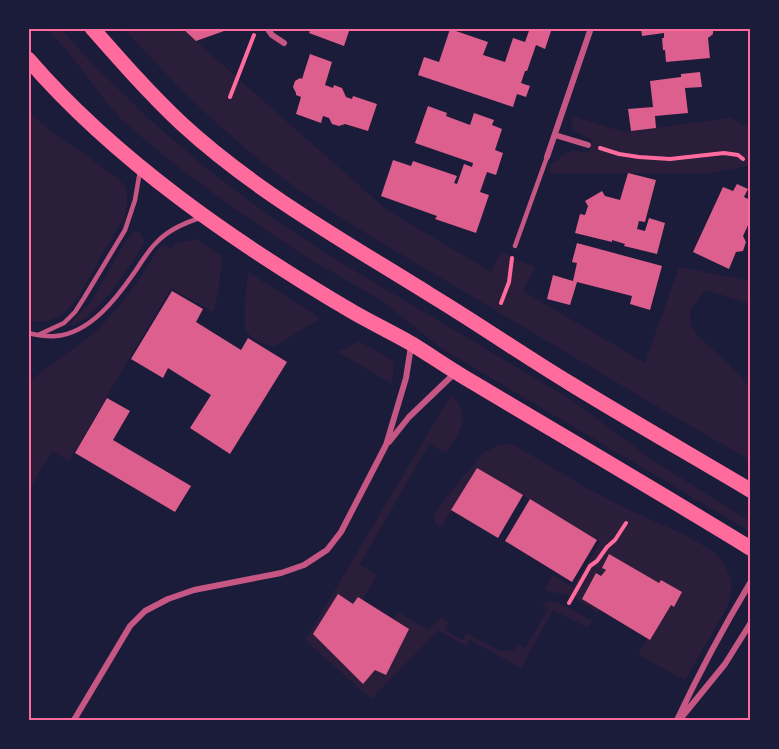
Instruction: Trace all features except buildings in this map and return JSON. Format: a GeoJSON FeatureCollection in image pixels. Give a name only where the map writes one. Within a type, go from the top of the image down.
{"type":"FeatureCollection","features":[{"type":"Feature","properties":{"kind":"main road"},"geometry":{"type":"LineString","coordinates":[[92,28],[133,75],[183,125],[282,202],[342,242],[570,383],[750,490]]}},
{"type":"Feature","properties":{"kind":"main road"},"geometry":{"type":"LineString","coordinates":[[28,59],[93,124],[140,166],[233,236],[310,286],[411,344],[750,548]]}},
{"type":"Feature","properties":{"kind":"street"},"geometry":{"type":"LineString","coordinates":[[267,28],[272,35],[284,43]]}},
{"type":"Feature","properties":{"kind":"street"},"geometry":{"type":"LineString","coordinates":[[547,157],[591,28]]}},
{"type":"Feature","properties":{"kind":"street"},"geometry":{"type":"LineString","coordinates":[[555,135],[588,145]]}},
{"type":"Feature","properties":{"kind":"street"},"geometry":{"type":"LineString","coordinates":[[74,720],[130,626],[145,611],[168,599],[194,590],[281,573],[304,565],[327,550],[341,532],[386,445],[406,378],[411,344]]}},
{"type":"Feature","properties":{"kind":"street"},"geometry":{"type":"LineString","coordinates":[[386,445],[409,417],[456,372]]}},
{"type":"Feature","properties":{"kind":"street"},"geometry":{"type":"LineString","coordinates":[[678,720],[704,664],[750,583]]}},
{"type":"Feature","properties":{"kind":"street"},"geometry":{"type":"LineString","coordinates":[[678,720],[724,664],[750,624]]}},
{"type":"Feature","properties":{"kind":"lane"},"geometry":{"type":"LineString","coordinates":[[515,246],[547,157]]}},
{"type":"Feature","properties":{"kind":"lane"},"geometry":{"type":"LineString","coordinates":[[38,335],[64,323],[84,298],[125,230],[135,200],[140,166]]}},
{"type":"Feature","properties":{"kind":"lane"},"geometry":{"type":"LineString","coordinates":[[28,333],[57,336],[85,326],[124,287],[156,243],[178,226],[205,216]]}},
{"type":"Feature","properties":{"kind":"path"},"geometry":{"type":"LineString","coordinates":[[230,97],[257,28]]}},
{"type":"Feature","properties":{"kind":"path"},"geometry":{"type":"LineString","coordinates":[[588,145],[639,157],[670,159],[724,153],[738,155],[743,159]]}},
{"type":"Feature","properties":{"kind":"path"},"geometry":{"type":"LineString","coordinates":[[501,303],[509,282],[515,246]]}},
{"type":"Feature","properties":{"kind":"path"},"geometry":{"type":"LineString","coordinates":[[569,603],[590,566],[615,540],[626,523]]}},
{"type":"Feature","properties":{"kind":"shaded area"},"geometry":{"type":"Polygon","coordinates":[[[47,29],[61,29],[147,117],[206,168],[271,217],[338,261],[570,399],[651,459],[748,520],[750,522],[749,531],[444,350],[379,299],[306,257],[232,207],[174,164],[124,122],[47,29]]]}},
{"type":"Feature","properties":{"kind":"shaded area"},"geometry":{"type":"Polygon","coordinates":[[[124,29],[182,29],[387,210],[491,272],[501,252],[535,267],[523,291],[645,363],[679,267],[750,281],[750,304],[706,290],[690,311],[691,325],[695,333],[750,387],[750,460],[362,231],[296,188],[254,156],[210,117],[124,29]]]}},
{"type":"Feature","properties":{"kind":"shaded area"},"geometry":{"type":"Polygon","coordinates":[[[29,111],[55,134],[119,180],[126,188],[127,196],[125,217],[79,295],[64,313],[42,322],[28,321],[29,111]]]}},
{"type":"Feature","properties":{"kind":"shaded area"},"geometry":{"type":"Polygon","coordinates":[[[572,116],[624,132],[730,118],[750,128],[750,164],[711,173],[551,173],[549,169],[553,161],[556,162],[563,155],[575,151],[588,153],[593,139],[576,132],[572,126],[572,116]]]}},
{"type":"Feature","properties":{"kind":"shaded area"},"geometry":{"type":"Polygon","coordinates":[[[133,232],[142,234],[144,243],[131,265],[111,292],[89,315],[79,323],[69,326],[92,300],[133,232]]]}},
{"type":"Feature","properties":{"kind":"shaded area"},"geometry":{"type":"Polygon","coordinates":[[[196,239],[222,256],[213,312],[171,288],[69,461],[52,451],[29,490],[28,430],[31,426],[29,424],[29,383],[105,322],[128,295],[160,246],[171,249],[174,244],[196,239]]]}},
{"type":"Feature","properties":{"kind":"shaded area"},"geometry":{"type":"Polygon","coordinates":[[[248,272],[319,317],[318,320],[275,346],[255,340],[246,330],[245,325],[248,272]]]}},
{"type":"Feature","properties":{"kind":"shaded area"},"geometry":{"type":"Polygon","coordinates":[[[358,342],[392,360],[394,364],[392,384],[338,352],[358,342]]]}},
{"type":"Feature","properties":{"kind":"shaded area"},"geometry":{"type":"Polygon","coordinates":[[[451,395],[458,402],[463,417],[460,431],[446,453],[429,444],[360,564],[377,575],[363,600],[393,619],[398,612],[428,630],[441,617],[449,622],[445,630],[462,640],[467,633],[500,651],[513,651],[519,645],[525,648],[548,609],[542,605],[545,602],[562,604],[592,621],[588,628],[553,610],[521,668],[470,640],[466,646],[438,631],[371,699],[305,640],[451,395]]]}},
{"type":"Feature","properties":{"kind":"shaded area"},"geometry":{"type":"Polygon","coordinates":[[[509,444],[625,508],[681,533],[713,551],[722,560],[731,578],[732,587],[728,606],[685,680],[638,655],[647,638],[650,639],[671,605],[674,607],[682,592],[661,580],[659,583],[602,568],[606,570],[601,576],[596,574],[582,599],[599,609],[598,613],[575,598],[545,591],[553,575],[573,587],[600,542],[477,468],[442,526],[438,527],[435,522],[435,513],[481,455],[494,447],[509,444]]]}}]}
